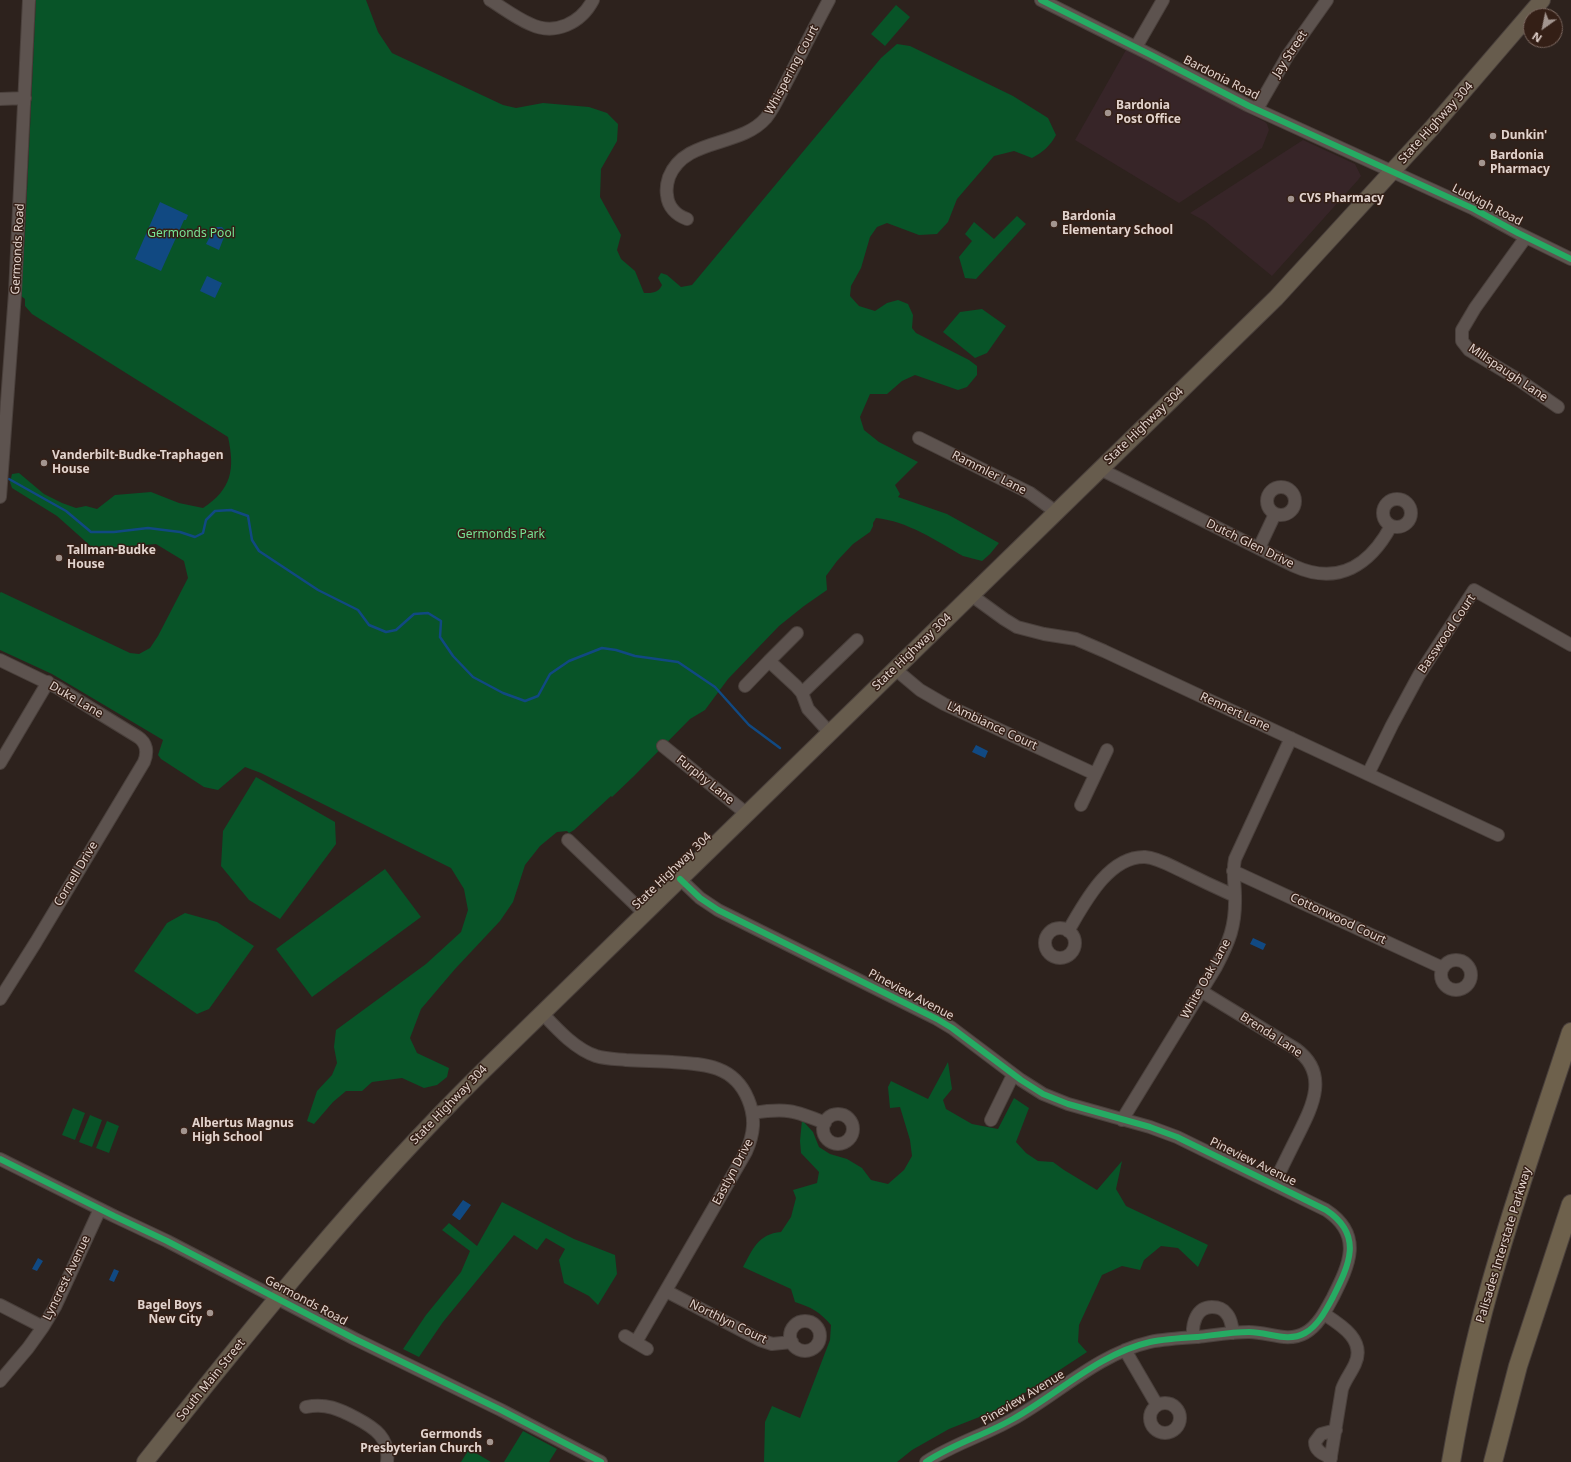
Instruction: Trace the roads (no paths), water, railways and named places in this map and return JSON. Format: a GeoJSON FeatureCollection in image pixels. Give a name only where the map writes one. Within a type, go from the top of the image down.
{"type":"FeatureCollection","features":[{"type":"Feature","properties":{"kind":"highway","name":"Palisades Interstate Parkway"},"geometry":{"type":"LineString","coordinates":[[1451,1462],[1467,1378],[1489,1290],[1512,1211],[1571,1032]]}},
{"type":"Feature","properties":{"kind":"highway"},"geometry":{"type":"LineString","coordinates":[[1493,1462],[1518,1366],[1571,1204]]}},
{"type":"Feature","properties":{"kind":"main road","name":"State Highway 304"},"geometry":{"type":"LineString","coordinates":[[277,1299],[350,1212],[396,1160],[450,1103],[1276,298],[1455,102],[1542,0]]}},
{"type":"Feature","properties":{"kind":"main road","name":"South Main Street"},"geometry":{"type":"LineString","coordinates":[[145,1462],[277,1299]]}},
{"type":"Feature","properties":{"kind":"street","name":"Germonds Road"},"geometry":{"type":"LineString","coordinates":[[0,497],[4,378],[16,286],[29,0]]}},
{"type":"Feature","properties":{"kind":"street"},"geometry":{"type":"LineString","coordinates":[[490,0],[529,24],[551,29],[567,25],[578,19],[593,0]]}},
{"type":"Feature","properties":{"kind":"street","name":"Whispering Court"},"geometry":{"type":"LineString","coordinates":[[687,219],[673,210],[667,196],[667,185],[674,168],[682,159],[692,152],[747,132],[764,120],[776,103],[829,0]]}},
{"type":"Feature","properties":{"kind":"street","name":"Bardonia Road"},"geometry":{"type":"LineString","coordinates":[[1041,0],[1136,47],[1257,110],[1393,171]]}},
{"type":"Feature","properties":{"kind":"street"},"geometry":{"type":"LineString","coordinates":[[1136,47],[1163,0]]}},
{"type":"Feature","properties":{"kind":"street","name":"Jay Street"},"geometry":{"type":"LineString","coordinates":[[1257,110],[1288,55],[1327,0]]}},
{"type":"Feature","properties":{"kind":"street"},"geometry":{"type":"LineString","coordinates":[[0,98],[25,98]]}},
{"type":"Feature","properties":{"kind":"street","name":"Ludvigh Road"},"geometry":{"type":"LineString","coordinates":[[1393,171],[1474,209],[1571,259]]}},
{"type":"Feature","properties":{"kind":"street","name":"Millspaugh Lane"},"geometry":{"type":"LineString","coordinates":[[1526,237],[1475,308],[1462,330],[1462,341],[1470,350],[1558,407]]}},
{"type":"Feature","properties":{"kind":"street","name":"Rammler Lane"},"geometry":{"type":"LineString","coordinates":[[919,438],[1030,493],[1056,512]]}},
{"type":"Feature","properties":{"kind":"street","name":"Dutch Glen Drive"},"geometry":{"type":"LineString","coordinates":[[1100,469],[1259,548],[1308,571],[1323,574],[1338,572],[1359,564],[1370,556],[1382,541],[1391,526]]}},
{"type":"Feature","properties":{"kind":"street"},"geometry":{"type":"LineString","coordinates":[[1259,548],[1275,514]]}},
{"type":"Feature","properties":{"kind":"street","name":"Basswood Court"},"geometry":{"type":"LineString","coordinates":[[1368,774],[1392,725],[1419,676],[1474,590],[1571,645]]}},
{"type":"Feature","properties":{"kind":"street","name":"Rennert Lane"},"geometry":{"type":"LineString","coordinates":[[971,595],[1017,627],[1044,634],[1076,639],[1498,835]]}},
{"type":"Feature","properties":{"kind":"street"},"geometry":{"type":"LineString","coordinates":[[745,686],[797,633]]}},
{"type":"Feature","properties":{"kind":"street"},"geometry":{"type":"LineString","coordinates":[[802,693],[857,640]]}},
{"type":"Feature","properties":{"kind":"street","name":"Duke Lane"},"geometry":{"type":"LineString","coordinates":[[0,660],[48,682],[144,741],[146,748]]}},
{"type":"Feature","properties":{"kind":"street"},"geometry":{"type":"LineString","coordinates":[[769,661],[802,693],[808,708],[830,732]]}},
{"type":"Feature","properties":{"kind":"street","name":"L'Ambiance Court"},"geometry":{"type":"LineString","coordinates":[[895,669],[920,690],[944,704],[1095,774]]}},
{"type":"Feature","properties":{"kind":"street"},"geometry":{"type":"LineString","coordinates":[[0,763],[48,682]]}},
{"type":"Feature","properties":{"kind":"street","name":"White Oak Lane"},"geometry":{"type":"LineString","coordinates":[[1122,1120],[1229,943],[1234,925],[1235,896],[1233,871],[1241,846],[1291,738]]}},
{"type":"Feature","properties":{"kind":"street","name":"Furphy Lane"},"geometry":{"type":"LineString","coordinates":[[663,746],[747,814]]}},
{"type":"Feature","properties":{"kind":"street","name":"Cornell Drive"},"geometry":{"type":"LineString","coordinates":[[0,999],[144,762],[146,748]]}},
{"type":"Feature","properties":{"kind":"street"},"geometry":{"type":"LineString","coordinates":[[1081,806],[1107,750]]}},
{"type":"Feature","properties":{"kind":"street"},"geometry":{"type":"LineString","coordinates":[[568,840],[644,913]]}},
{"type":"Feature","properties":{"kind":"street"},"geometry":{"type":"LineString","coordinates":[[1068,931],[1099,882],[1117,868],[1139,858],[1150,858],[1160,861],[1235,896]]}},
{"type":"Feature","properties":{"kind":"street","name":"Cottonwood Court"},"geometry":{"type":"LineString","coordinates":[[1233,871],[1443,968]]}},
{"type":"Feature","properties":{"kind":"street","name":"Pineview Avenue"},"geometry":{"type":"LineString","coordinates":[[680,879],[700,898],[718,910],[945,1023],[1013,1075],[1055,1100],[1157,1130],[1184,1140],[1326,1210],[1341,1223],[1346,1232],[1350,1249],[1348,1266],[1324,1314],[1309,1331],[1296,1337],[1282,1338],[1254,1332],[1192,1337],[1154,1341],[1125,1350],[1096,1366],[1013,1419],[947,1450],[926,1462]]}},
{"type":"Feature","properties":{"kind":"street","name":"Brenda Lane"},"geometry":{"type":"LineString","coordinates":[[1201,991],[1296,1049],[1306,1058],[1313,1069],[1316,1087],[1312,1104],[1274,1184]]}},
{"type":"Feature","properties":{"kind":"street","name":"Eastlyn Drive"},"geometry":{"type":"LineString","coordinates":[[542,1013],[574,1044],[597,1056],[611,1059],[696,1063],[717,1068],[728,1074],[739,1084],[747,1096],[753,1113],[752,1135],[746,1152],[636,1342]]}},
{"type":"Feature","properties":{"kind":"street"},"geometry":{"type":"LineString","coordinates":[[991,1120],[1013,1075]]}},
{"type":"Feature","properties":{"kind":"street"},"geometry":{"type":"LineString","coordinates":[[753,1113],[786,1110],[802,1114],[825,1123]]}},
{"type":"Feature","properties":{"kind":"street","name":"Germonds Road"},"geometry":{"type":"LineString","coordinates":[[0,1160],[180,1247],[355,1339],[501,1410],[601,1462]]}},
{"type":"Feature","properties":{"kind":"street","name":"Lyncrest Avenue"},"geometry":{"type":"LineString","coordinates":[[0,1381],[28,1348],[43,1327],[54,1307],[100,1209]]}},
{"type":"Feature","properties":{"kind":"street","name":"Northlyn Court"},"geometry":{"type":"LineString","coordinates":[[666,1291],[760,1340],[772,1344],[792,1342]]}},
{"type":"Feature","properties":{"kind":"street"},"geometry":{"type":"LineString","coordinates":[[0,1305],[43,1327]]}},
{"type":"Feature","properties":{"kind":"street"},"geometry":{"type":"LineString","coordinates":[[1192,1337],[1193,1325],[1196,1317],[1202,1310],[1210,1307],[1218,1308],[1226,1312],[1230,1320],[1233,1333]]}},
{"type":"Feature","properties":{"kind":"street"},"geometry":{"type":"LineString","coordinates":[[1324,1314],[1349,1333],[1355,1340],[1358,1349],[1356,1362],[1343,1385],[1336,1430],[1331,1460],[1316,1448],[1315,1442],[1321,1434],[1336,1430]]}},
{"type":"Feature","properties":{"kind":"street"},"geometry":{"type":"LineString","coordinates":[[625,1336],[647,1349]]}},
{"type":"Feature","properties":{"kind":"street"},"geometry":{"type":"LineString","coordinates":[[1125,1350],[1157,1405]]}},
{"type":"Feature","properties":{"kind":"street"},"geometry":{"type":"LineString","coordinates":[[306,1407],[319,1405],[332,1406],[370,1426],[378,1432],[385,1443],[388,1454],[387,1462]]}},
{"type":"Feature","properties":{"kind":"water"},"geometry":{"type":"Polygon","coordinates":[[[160,202],[188,215],[186,220],[184,220],[161,271],[135,259],[160,202]]]}},
{"type":"Feature","properties":{"kind":"water"},"geometry":{"type":"Polygon","coordinates":[[[215,227],[222,227],[226,232],[219,250],[206,244],[215,227]]]}},
{"type":"Feature","properties":{"kind":"water"},"geometry":{"type":"Polygon","coordinates":[[[207,276],[222,283],[215,298],[200,291],[207,276]]]}},
{"type":"Feature","properties":{"kind":"water"},"geometry":{"type":"Polygon","coordinates":[[[976,745],[988,751],[985,758],[972,752],[976,745]]]}},
{"type":"Feature","properties":{"kind":"water"},"geometry":{"type":"Polygon","coordinates":[[[1253,938],[1266,944],[1263,950],[1250,944],[1253,938]]]}},
{"type":"Feature","properties":{"kind":"water"},"geometry":{"type":"Polygon","coordinates":[[[463,1200],[471,1205],[459,1220],[452,1215],[463,1200]]]}},
{"type":"Feature","properties":{"kind":"water"},"geometry":{"type":"Polygon","coordinates":[[[38,1258],[43,1261],[37,1271],[32,1269],[38,1258]]]}},
{"type":"Feature","properties":{"kind":"water"},"geometry":{"type":"Polygon","coordinates":[[[114,1269],[119,1271],[114,1282],[109,1280],[114,1269]]]}},
{"type":"Feature","properties":{"kind":"waterway"},"geometry":{"type":"LineString","coordinates":[[9,479],[66,511],[91,532],[114,532],[148,528],[180,532],[195,537],[203,533],[206,520],[215,511],[231,510],[248,516],[252,540],[259,551],[318,590],[358,610],[369,625],[386,632],[396,630],[414,614],[428,613],[441,621],[440,637],[453,656],[473,677],[503,693],[525,701],[538,696],[550,674],[569,661],[602,648],[616,650],[635,656],[678,662],[715,687],[749,725],[780,748]]}},
{"type":"Feature","properties":{"kind":"place","name":"Bardonia Post Office"},"geometry":{"type":"Point","coordinates":[1108,113]}},
{"type":"Feature","properties":{"kind":"place","name":"Dunkin'"},"geometry":{"type":"Point","coordinates":[1493,136]}},
{"type":"Feature","properties":{"kind":"place","name":"Bardonia Pharmacy"},"geometry":{"type":"Point","coordinates":[1482,163]}},
{"type":"Feature","properties":{"kind":"place","name":"CVS Pharmacy"},"geometry":{"type":"Point","coordinates":[1291,199]}},
{"type":"Feature","properties":{"kind":"place","name":"Bardonia Elementary School"},"geometry":{"type":"Point","coordinates":[1054,224]}},
{"type":"Feature","properties":{"kind":"place","name":"Vanderbilt-Budke-Traphagen House"},"geometry":{"type":"Point","coordinates":[44,463]}},
{"type":"Feature","properties":{"kind":"place","name":"Tallman-Budke House"},"geometry":{"type":"Point","coordinates":[59,558]}},
{"type":"Feature","properties":{"kind":"place","name":"Albertus Magnus High School"},"geometry":{"type":"Point","coordinates":[184,1131]}},
{"type":"Feature","properties":{"kind":"place","name":"Bagel Boys New City"},"geometry":{"type":"Point","coordinates":[210,1313]}},
{"type":"Feature","properties":{"kind":"place","name":"Germonds Presbyterian Church"},"geometry":{"type":"Point","coordinates":[490,1442]}},
{"type":"Feature","properties":{"kind":"park label","name":"Germonds Pool"},"geometry":{"type":"Point","coordinates":[191,234]}},
{"type":"Feature","properties":{"kind":"park label","name":"Germonds Park"},"geometry":{"type":"Point","coordinates":[501,535]}}]}
